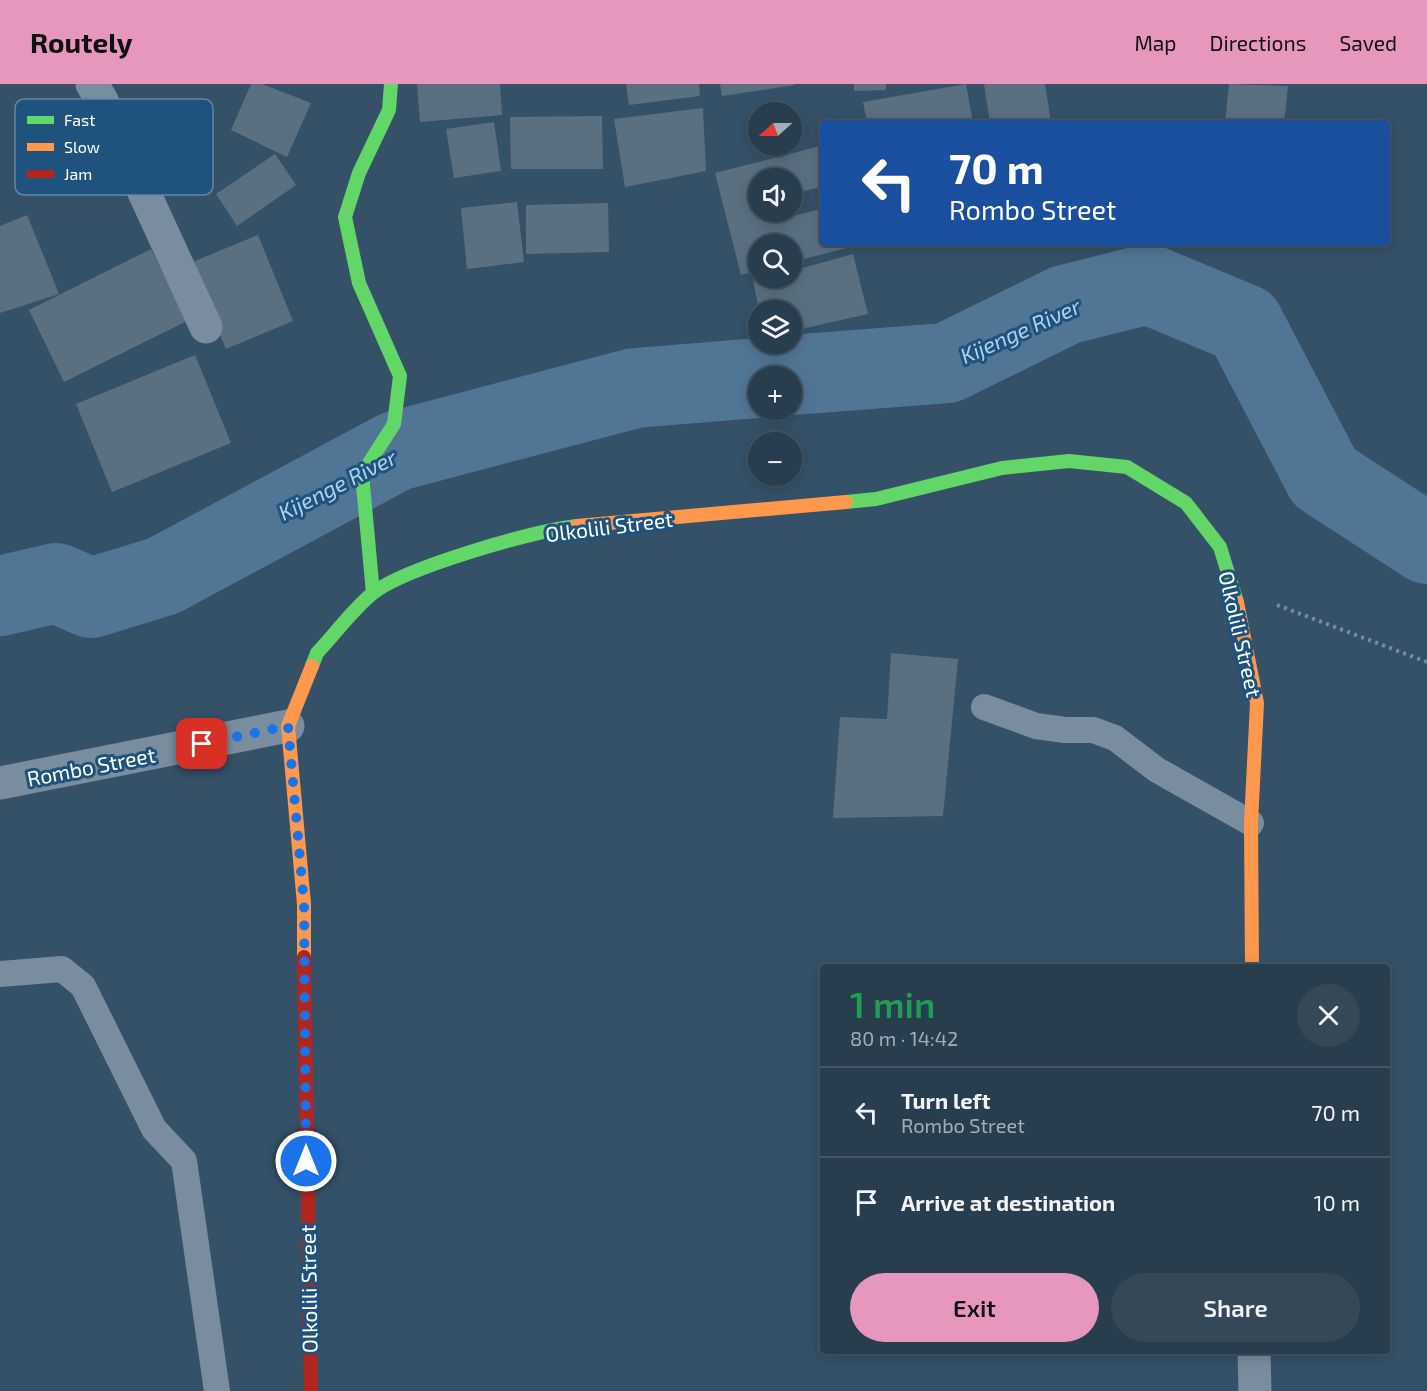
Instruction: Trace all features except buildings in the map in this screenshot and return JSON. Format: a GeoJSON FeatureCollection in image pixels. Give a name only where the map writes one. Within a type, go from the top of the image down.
{"type":"FeatureCollection","features":[{"type":"Feature","properties":{"kind":"street"},"geometry":{"type":"LineString","coordinates":[[92,84],[101,99]]}},
{"type":"Feature","properties":{"kind":"street"},"geometry":{"type":"LineString","coordinates":[[373,593],[362,474],[394,424],[400,376],[359,283],[345,217],[359,173],[389,110],[392,84]]}},
{"type":"Feature","properties":{"kind":"street"},"geometry":{"type":"LineString","coordinates":[[145,195],[206,327]]}},
{"type":"Feature","properties":{"kind":"street","name":"Olkolili Street"},"geometry":{"type":"LineString","coordinates":[[311,1391],[306,1185],[304,904],[288,726],[317,653],[373,593],[399,577],[490,547],[568,527],[876,499],[1002,468],[1069,461],[1127,467],[1186,503],[1220,547],[1234,588],[1257,703],[1251,823],[1252,964]]}},
{"type":"Feature","properties":{"kind":"street","name":"Rombo Street"},"geometry":{"type":"LineString","coordinates":[[0,783],[288,726]]}},
{"type":"Feature","properties":{"kind":"street"},"geometry":{"type":"LineString","coordinates":[[1254,1354],[1255,1391]]}},
{"type":"Feature","properties":{"kind":"lane"},"geometry":{"type":"LineString","coordinates":[[984,707],[1036,726],[1065,730],[1093,730],[1114,738],[1185,787],[1251,823]]}},
{"type":"Feature","properties":{"kind":"lane"},"geometry":{"type":"LineString","coordinates":[[0,974],[62,969],[83,986],[154,1129],[184,1161],[218,1391]]}},
{"type":"Feature","properties":{"kind":"path"},"geometry":{"type":"LineString","coordinates":[[1234,588],[1427,662]]}},
{"type":"Feature","properties":{"kind":"waterway","name":"Kijenge River"},"geometry":{"type":"LineString","coordinates":[[802,374],[947,363],[1065,305],[1148,284],[1244,324],[1324,477],[1427,544]]}},
{"type":"Feature","properties":{"kind":"waterway","name":"Kijenge River"},"geometry":{"type":"LineString","coordinates":[[0,596],[56,583],[91,598],[163,576],[396,451],[635,388],[748,379]]}},
{"type":"Feature","properties":{"kind":"traffic: fast"},"geometry":{"type":"LineString","coordinates":[[373,593],[362,474],[394,424],[400,376],[359,283],[345,217],[359,173],[389,110],[391,84]]}},
{"type":"Feature","properties":{"kind":"traffic: fast"},"geometry":{"type":"LineString","coordinates":[[846,502],[876,499],[1002,468],[1069,461],[1127,467],[1186,503],[1220,547],[1237,602]]}},
{"type":"Feature","properties":{"kind":"traffic: fast"},"geometry":{"type":"LineString","coordinates":[[312,666],[317,653],[351,614],[373,593],[389,583],[441,562],[502,542],[577,526]]}},
{"type":"Feature","properties":{"kind":"traffic: slow"},"geometry":{"type":"LineString","coordinates":[[577,526],[846,502]]}},
{"type":"Feature","properties":{"kind":"traffic: slow"},"geometry":{"type":"LineString","coordinates":[[1237,602],[1257,703],[1251,823],[1252,964]]}},
{"type":"Feature","properties":{"kind":"traffic: slow"},"geometry":{"type":"LineString","coordinates":[[304,957],[304,904],[288,726],[312,666]]}},
{"type":"Feature","properties":{"kind":"traffic: jam"},"geometry":{"type":"LineString","coordinates":[[304,957],[311,1391]]}},
{"type":"Feature","properties":{"kind":"route"},"geometry":{"type":"LineString","coordinates":[[202,744],[288,726],[304,904],[306,1161]]}}]}
